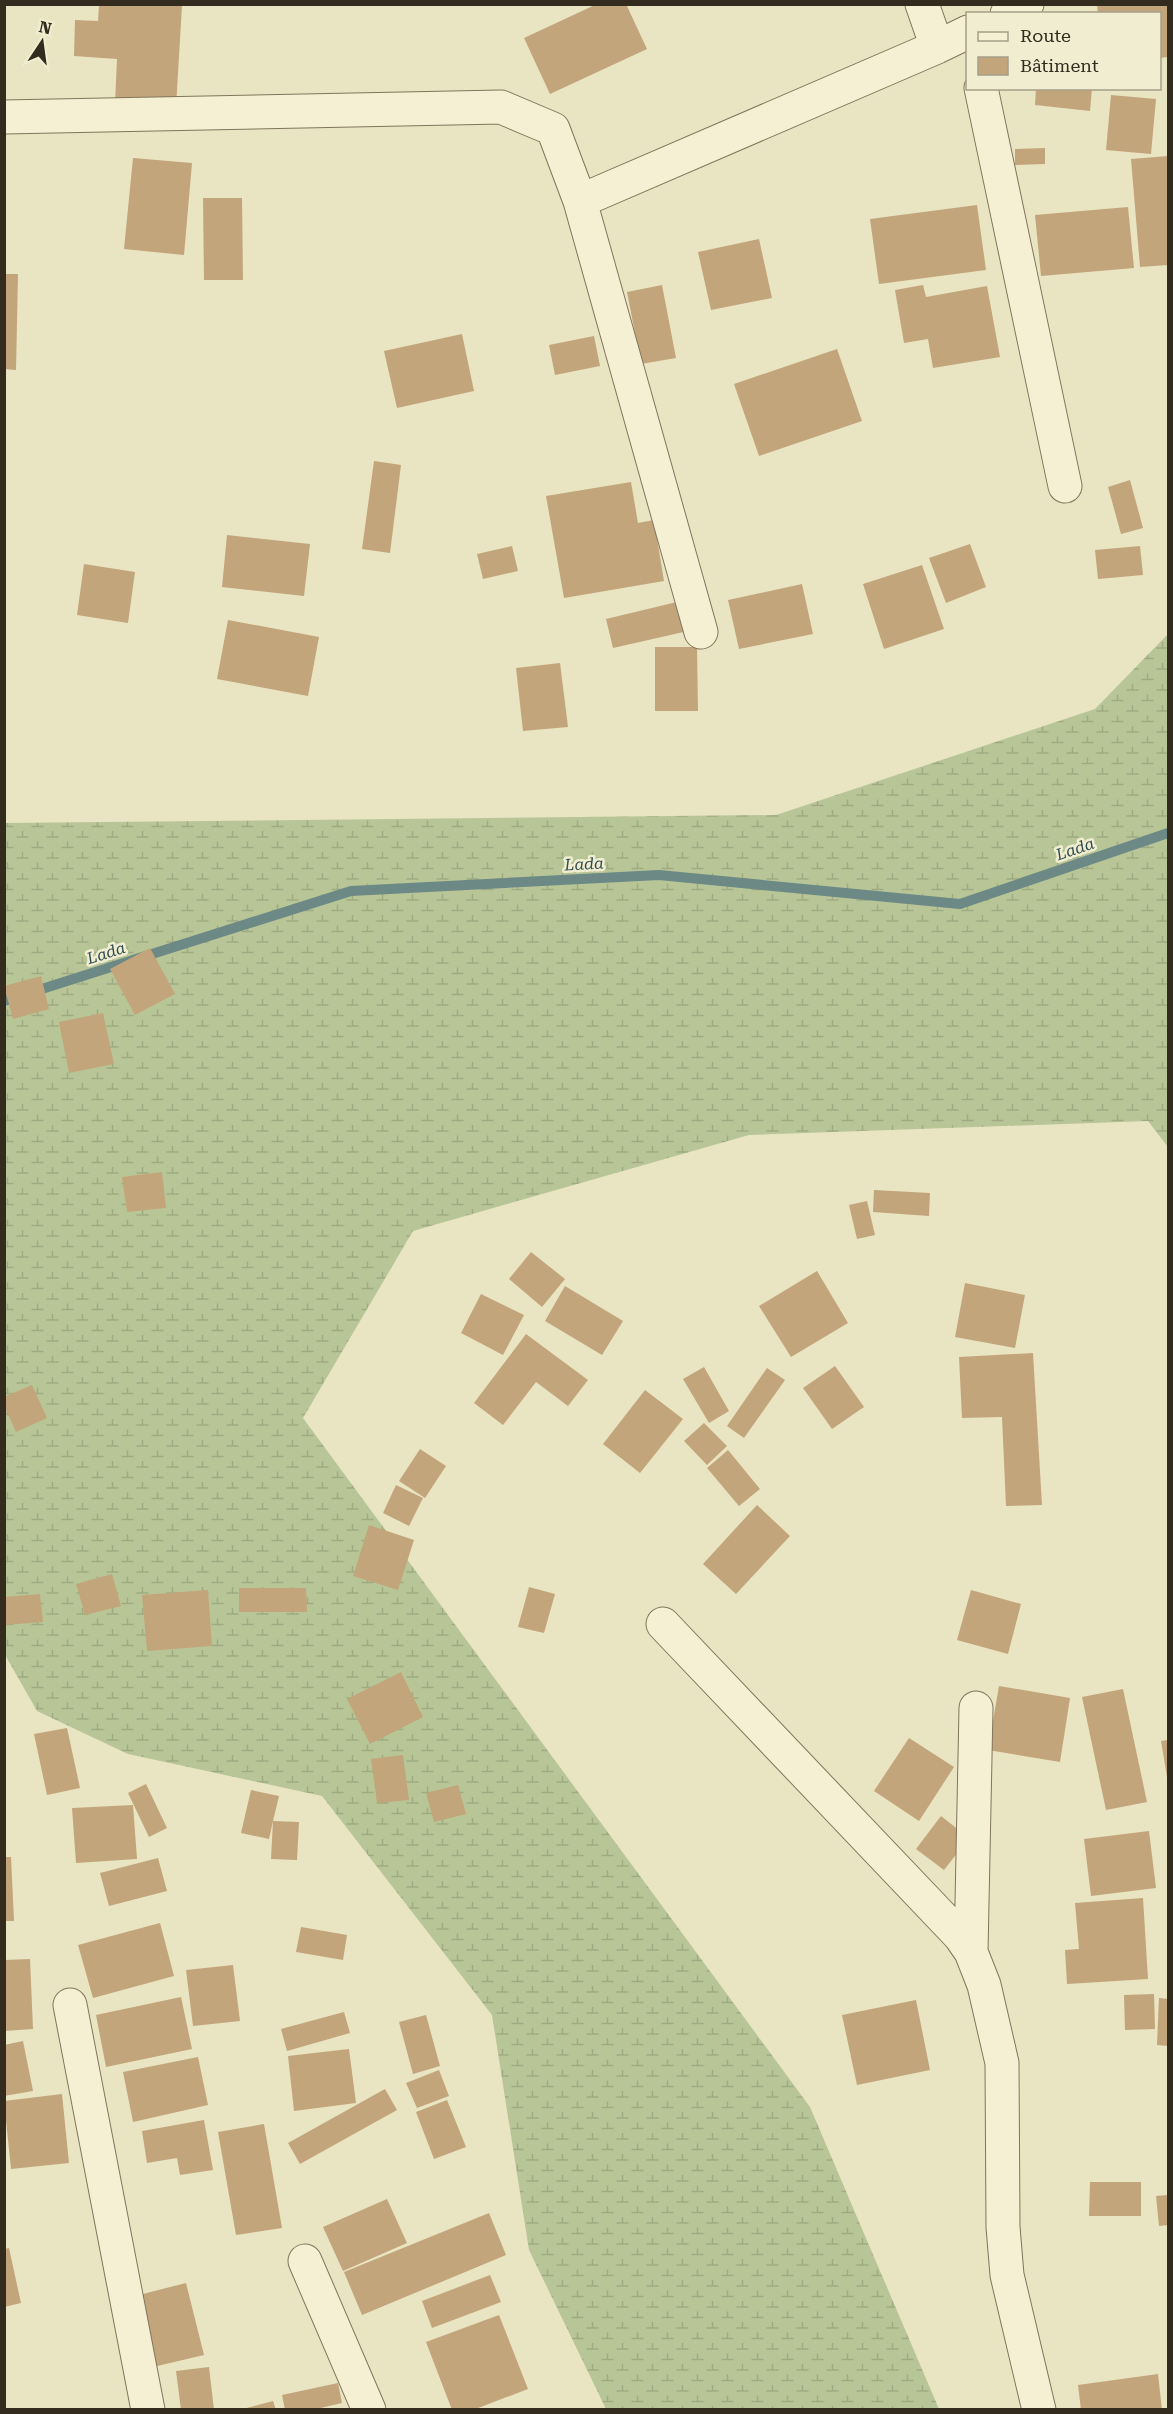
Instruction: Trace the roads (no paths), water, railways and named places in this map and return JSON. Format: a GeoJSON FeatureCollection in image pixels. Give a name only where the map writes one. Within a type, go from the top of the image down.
{"type":"FeatureCollection","features":[{"type":"Feature","properties":{"kind":"street"},"geometry":{"type":"LineString","coordinates":[[922,4],[937,47]]}},
{"type":"Feature","properties":{"kind":"street"},"geometry":{"type":"LineString","coordinates":[[1011,12],[1027,4]]}},
{"type":"Feature","properties":{"kind":"street"},"geometry":{"type":"LineString","coordinates":[[580,201],[966,33]]}},
{"type":"Feature","properties":{"kind":"street"},"geometry":{"type":"LineString","coordinates":[[981,90],[1065,486]]}},
{"type":"Feature","properties":{"kind":"street"},"geometry":{"type":"LineString","coordinates":[[4,117],[501,107],[554,129],[580,201],[701,632]]}},
{"type":"Feature","properties":{"kind":"street"},"geometry":{"type":"LineString","coordinates":[[663,1624],[960,1936],[971,1952],[984,1985],[1002,2064],[1003,2227],[1007,2275],[1039,2409]]}},
{"type":"Feature","properties":{"kind":"street"},"geometry":{"type":"LineString","coordinates":[[971,1952],[976,1708]]}},
{"type":"Feature","properties":{"kind":"street"},"geometry":{"type":"LineString","coordinates":[[70,2005],[148,2409]]}},
{"type":"Feature","properties":{"kind":"street"},"geometry":{"type":"LineString","coordinates":[[305,2261],[369,2409]]}},
{"type":"Feature","properties":{"kind":"waterway","name":"Lada"},"geometry":{"type":"LineString","coordinates":[[4,1001],[351,891],[659,875],[960,904],[1168,833]]}}]}
